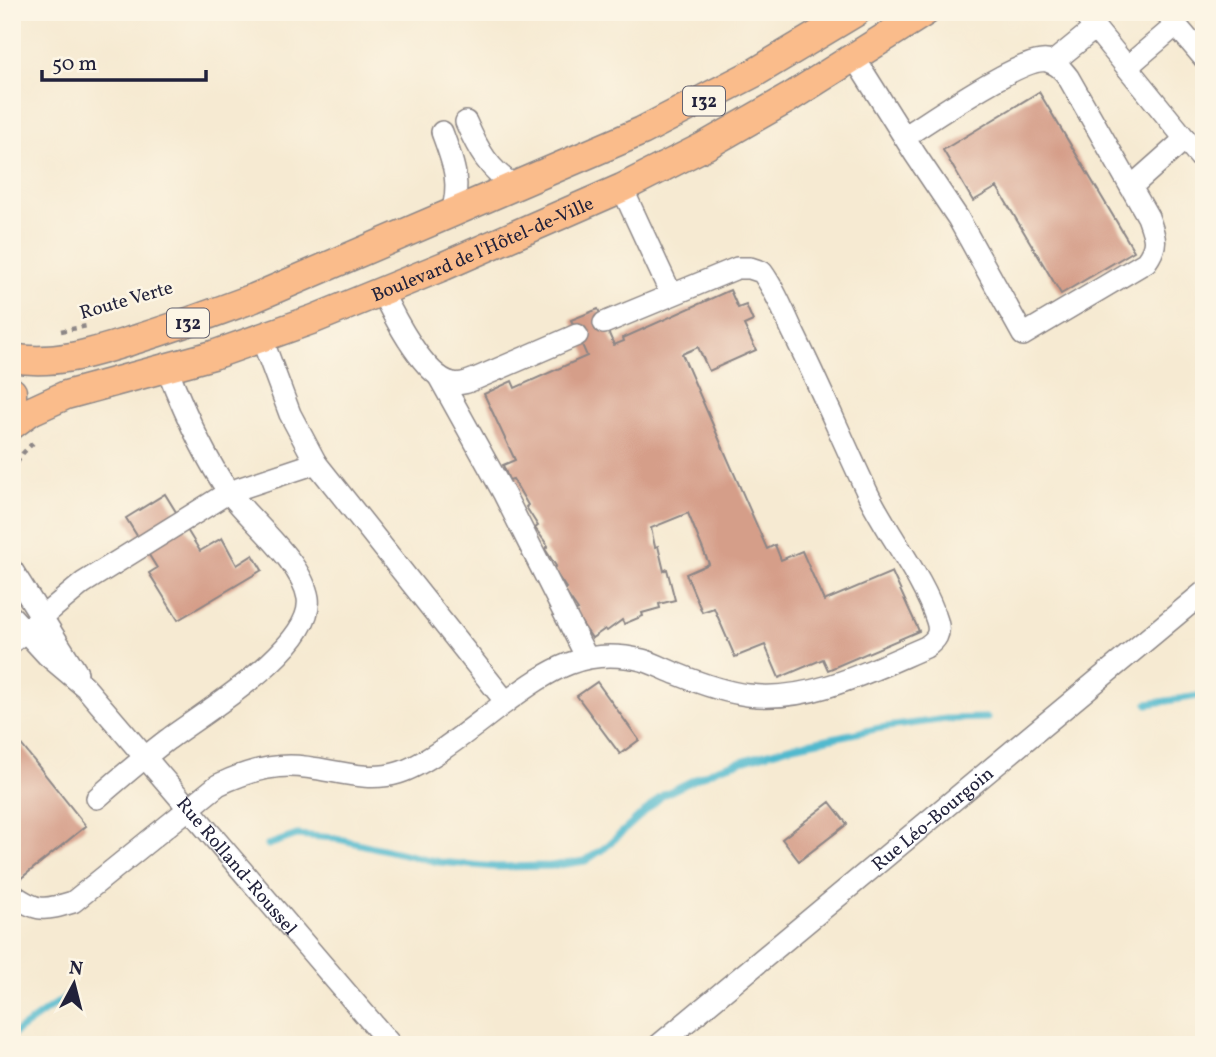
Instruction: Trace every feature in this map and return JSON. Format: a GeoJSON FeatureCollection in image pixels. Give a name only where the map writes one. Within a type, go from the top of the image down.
{"type":"FeatureCollection","features":[{"type":"Feature","properties":{"kind":"main road","name":"132"},"geometry":{"type":"LineString","coordinates":[[12,358],[42,360],[79,357],[193,321],[267,293],[516,187],[694,106],[856,12]]}},
{"type":"Feature","properties":{"kind":"main road","name":"Boulevard de l'Hôtel-de-Ville"},"geometry":{"type":"LineString","coordinates":[[12,425],[31,411],[66,395],[167,369],[262,339],[382,292],[622,188],[705,146],[855,58],[925,12]]}},
{"type":"Feature","properties":{"kind":"main road"},"geometry":{"type":"LineString","coordinates":[[12,392],[12,418]]}},
{"type":"Feature","properties":{"kind":"street"},"geometry":{"type":"LineString","coordinates":[[1127,67],[1170,19],[1204,58]]}},
{"type":"Feature","properties":{"kind":"street"},"geometry":{"type":"LineString","coordinates":[[1052,63],[1089,20],[1204,162]]}},
{"type":"Feature","properties":{"kind":"street"},"geometry":{"type":"LineString","coordinates":[[855,58],[904,137],[958,218],[1023,335],[1146,262],[1154,252],[1155,237],[1148,218],[1060,66],[1038,61],[1018,67],[904,137]]}},
{"type":"Feature","properties":{"kind":"street"},"geometry":{"type":"LineString","coordinates":[[466,122],[482,156],[492,169],[516,187]]}},
{"type":"Feature","properties":{"kind":"street"},"geometry":{"type":"LineString","coordinates":[[442,132],[457,185],[457,198],[451,215]]}},
{"type":"Feature","properties":{"kind":"street"},"geometry":{"type":"LineString","coordinates":[[1131,187],[1185,139]]}},
{"type":"Feature","properties":{"kind":"street"},"geometry":{"type":"LineString","coordinates":[[622,188],[671,294]]}},
{"type":"Feature","properties":{"kind":"street"},"geometry":{"type":"LineString","coordinates":[[12,894],[31,907],[51,909],[73,902],[218,785],[262,769],[290,766],[377,777],[398,773],[447,745],[548,672],[565,664],[587,658],[642,660],[719,688],[749,695],[779,695],[840,682],[902,658],[935,641],[939,631],[936,620],[919,583],[869,496],[816,378],[762,272],[737,268],[610,321],[608,332],[581,343],[572,337],[460,384],[450,383],[439,377]]}},
{"type":"Feature","properties":{"kind":"street"},"geometry":{"type":"LineString","coordinates":[[382,292],[400,328],[439,377],[504,494],[587,658]]}},
{"type":"Feature","properties":{"kind":"street"},"geometry":{"type":"LineString","coordinates":[[262,339],[290,414],[316,463],[506,702]]}},
{"type":"Feature","properties":{"kind":"street"},"geometry":{"type":"LineString","coordinates":[[97,798],[145,756],[242,687],[290,644],[305,619],[308,599],[292,565],[275,542],[229,492],[190,421],[167,369]]}},
{"type":"Feature","properties":{"kind":"street"},"geometry":{"type":"LineString","coordinates":[[85,687],[16,630],[41,617],[83,583],[229,492],[316,463]]}},
{"type":"Feature","properties":{"kind":"street"},"geometry":{"type":"LineString","coordinates":[[12,570],[85,687]]}},
{"type":"Feature","properties":{"kind":"street","name":"Rue Léo-Bourgoin"},"geometry":{"type":"LineString","coordinates":[[659,1045],[1204,592]]}},
{"type":"Feature","properties":{"kind":"street","name":"Rue Rolland-Roussel"},"geometry":{"type":"LineString","coordinates":[[85,687],[391,1045]]}},
{"type":"Feature","properties":{"kind":"path","name":"Route Verte"},"geometry":{"type":"LineString","coordinates":[[60,331],[99,323]]}},
{"type":"Feature","properties":{"kind":"building"},"geometry":{"type":"Polygon","coordinates":[[[1039,92],[1134,251],[1061,294],[997,187],[973,201],[943,150],[1039,92]]]}},
{"type":"Feature","properties":{"kind":"building"},"geometry":{"type":"Polygon","coordinates":[[[730,290],[738,308],[746,305],[753,321],[744,325],[756,350],[709,371],[698,347],[682,354],[767,549],[775,545],[781,560],[802,551],[824,601],[892,572],[919,631],[828,670],[823,659],[779,678],[765,645],[735,657],[714,608],[702,612],[686,574],[709,564],[688,513],[651,528],[664,571],[667,569],[675,600],[659,604],[660,608],[642,613],[643,616],[624,624],[622,620],[592,638],[574,612],[578,610],[553,569],[556,566],[545,549],[548,546],[535,528],[538,526],[526,507],[528,505],[513,479],[509,480],[503,465],[515,460],[484,394],[512,381],[515,388],[587,356],[571,320],[598,309],[614,345],[624,341],[623,338],[730,290]]]}},
{"type":"Feature","properties":{"kind":"building"},"geometry":{"type":"Polygon","coordinates":[[[165,494],[200,551],[222,538],[237,565],[253,555],[262,570],[178,620],[149,573],[157,568],[126,518],[165,494]]]}},
{"type":"Feature","properties":{"kind":"building"},"geometry":{"type":"Polygon","coordinates":[[[597,682],[639,740],[620,754],[577,696],[597,682]]]}},
{"type":"Feature","properties":{"kind":"building"},"geometry":{"type":"Polygon","coordinates":[[[12,733],[86,826],[20,879],[12,869],[12,733]]]}},
{"type":"Feature","properties":{"kind":"building"},"geometry":{"type":"Polygon","coordinates":[[[830,802],[847,824],[799,861],[782,839],[830,802]]]}},
{"type":"Feature","properties":{"kind":"waterway"},"geometry":{"type":"LineString","coordinates":[[1148,704],[1204,695]]}},
{"type":"Feature","properties":{"kind":"waterway"},"geometry":{"type":"LineString","coordinates":[[268,845],[297,835],[334,838],[439,862],[496,867],[551,866],[585,861],[606,847],[663,795],[718,768],[789,747],[880,728],[946,719],[987,718]]}},
{"type":"Feature","properties":{"kind":"waterway"},"geometry":{"type":"LineString","coordinates":[[12,1035],[70,994]]}}]}
